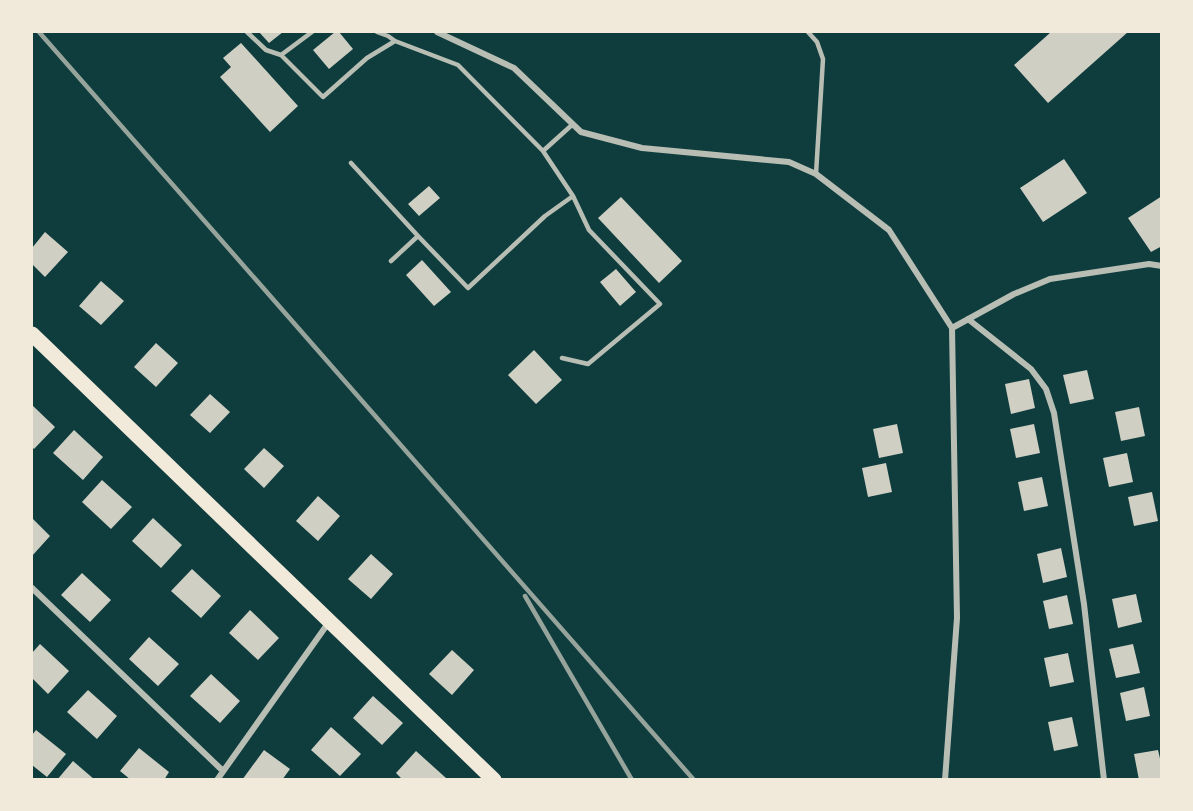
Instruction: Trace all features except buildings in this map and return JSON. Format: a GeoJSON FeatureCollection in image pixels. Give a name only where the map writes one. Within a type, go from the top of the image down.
{"type":"FeatureCollection","features":[{"type":"Feature","properties":{"kind":"main road"},"geometry":{"type":"LineString","coordinates":[[32,334],[494,780]]}},
{"type":"Feature","properties":{"kind":"street"},"geometry":{"type":"LineString","coordinates":[[437,32],[514,68],[581,132],[642,148],[789,162],[816,174],[889,230],[952,328],[957,618],[945,780]]}},
{"type":"Feature","properties":{"kind":"street"},"geometry":{"type":"LineString","coordinates":[[952,328],[1014,294],[1050,279],[1149,264],[1161,266]]}},
{"type":"Feature","properties":{"kind":"street"},"geometry":{"type":"LineString","coordinates":[[968,319],[1031,369],[1046,389],[1054,413],[1084,603],[1104,780]]}},
{"type":"Feature","properties":{"kind":"street"},"geometry":{"type":"LineString","coordinates":[[32,588],[223,771]]}},
{"type":"Feature","properties":{"kind":"street"},"geometry":{"type":"LineString","coordinates":[[217,780],[329,621]]}},
{"type":"Feature","properties":{"kind":"lane"},"geometry":{"type":"LineString","coordinates":[[247,32],[266,50],[281,55],[324,97],[367,58],[395,41]]}},
{"type":"Feature","properties":{"kind":"lane"},"geometry":{"type":"LineString","coordinates":[[281,55],[312,32]]}},
{"type":"Feature","properties":{"kind":"lane"},"geometry":{"type":"LineString","coordinates":[[377,32],[458,64],[543,151],[573,196],[589,230],[660,304],[588,364],[562,358]]}},
{"type":"Feature","properties":{"kind":"lane"},"geometry":{"type":"LineString","coordinates":[[808,32],[817,42],[823,59],[816,174]]}},
{"type":"Feature","properties":{"kind":"lane"},"geometry":{"type":"LineString","coordinates":[[543,151],[573,124]]}},
{"type":"Feature","properties":{"kind":"lane"},"geometry":{"type":"LineString","coordinates":[[351,163],[468,288],[544,216],[573,196]]}},
{"type":"Feature","properties":{"kind":"lane"},"geometry":{"type":"LineString","coordinates":[[391,261],[418,236]]}},
{"type":"Feature","properties":{"kind":"railway"},"geometry":{"type":"LineString","coordinates":[[39,32],[694,780]]}},
{"type":"Feature","properties":{"kind":"railway"},"geometry":{"type":"LineString","coordinates":[[525,596],[632,780]]}}]}
